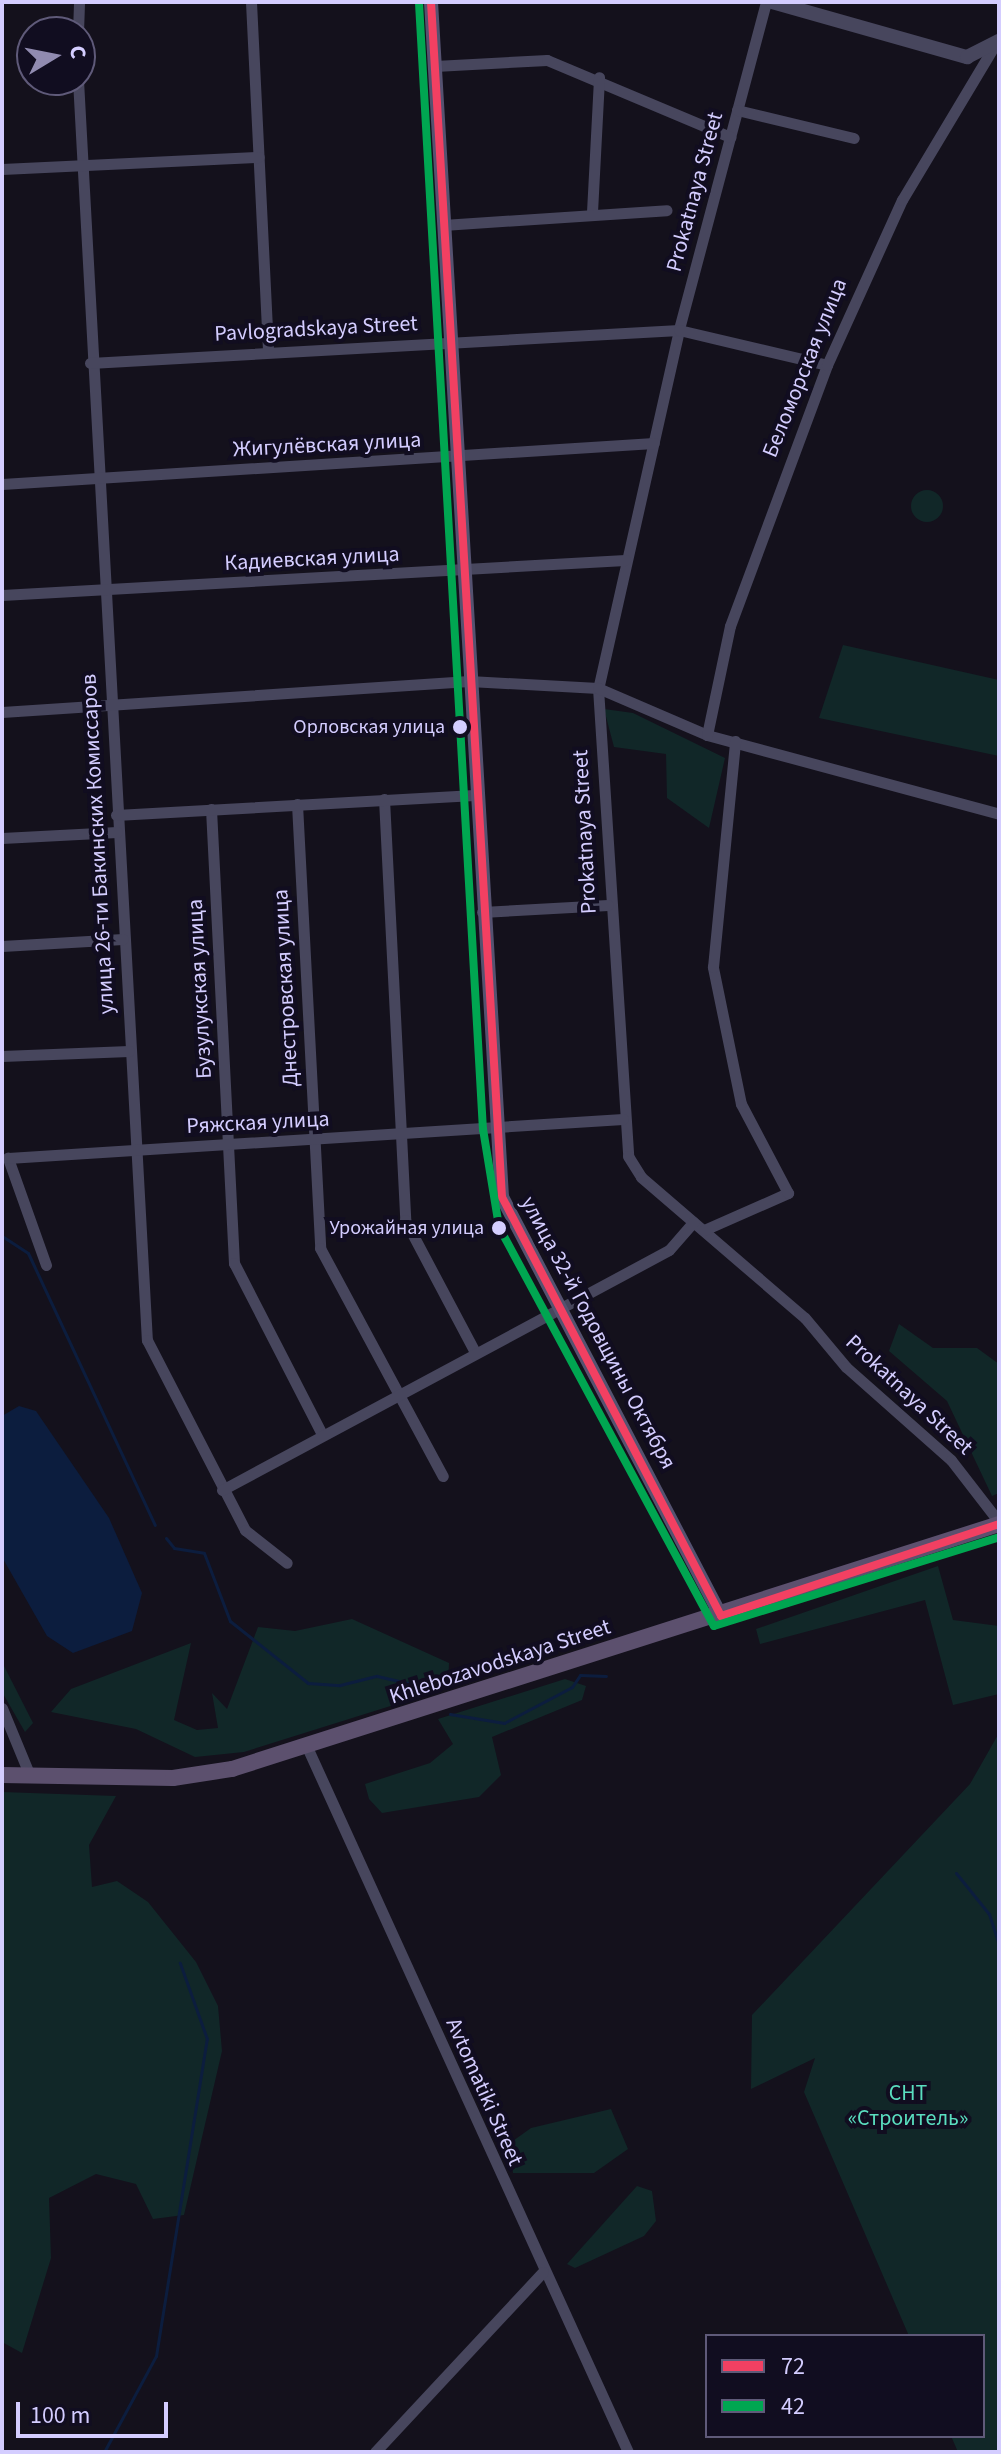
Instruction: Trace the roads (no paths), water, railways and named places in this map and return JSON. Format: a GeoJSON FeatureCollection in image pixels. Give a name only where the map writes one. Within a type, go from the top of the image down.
{"type":"FeatureCollection","features":[{"type":"Feature","properties":{"kind":"main road","name":"улица 32-й Годовщины Октября"},"geometry":{"type":"LineString","coordinates":[[431,2],[495,1128],[510,1223],[721,1616]]}},
{"type":"Feature","properties":{"kind":"main road","name":"Khlebozavodskaya Street"},"geometry":{"type":"LineString","coordinates":[[2,1775],[173,1778],[307,1747],[721,1616],[999,1523]]}},
{"type":"Feature","properties":{"kind":"street"},"geometry":{"type":"LineString","coordinates":[[251,2],[268,351]]}},
{"type":"Feature","properties":{"kind":"street","name":"Prokatnaya Street"},"geometry":{"type":"LineString","coordinates":[[766,2],[679,330],[598,688],[608,905],[628,1156],[641,1177],[704,1230],[951,1460],[999,1523]]}},
{"type":"Feature","properties":{"kind":"street"},"geometry":{"type":"LineString","coordinates":[[772,2],[967,57],[996,45]]}},
{"type":"Feature","properties":{"kind":"street","name":"Беломорская улица"},"geometry":{"type":"LineString","coordinates":[[707,735],[730,626],[827,365],[902,200],[996,45]]}},
{"type":"Feature","properties":{"kind":"street"},"geometry":{"type":"LineString","coordinates":[[435,66],[547,60],[599,77],[730,137]]}},
{"type":"Feature","properties":{"kind":"street"},"geometry":{"type":"LineString","coordinates":[[592,212],[599,77]]}},
{"type":"Feature","properties":{"kind":"street","name":"улица 26-ти Бакинских Комиссаров"},"geometry":{"type":"LineString","coordinates":[[78,96],[78,167],[147,1340],[245,1530],[287,1563]]}},
{"type":"Feature","properties":{"kind":"street"},"geometry":{"type":"LineString","coordinates":[[737,110],[854,138]]}},
{"type":"Feature","properties":{"kind":"street"},"geometry":{"type":"LineString","coordinates":[[2,169],[259,157]]}},
{"type":"Feature","properties":{"kind":"street"},"geometry":{"type":"LineString","coordinates":[[443,225],[592,212],[666,210]]}},
{"type":"Feature","properties":{"kind":"street","name":"Pavlogradskaya Street"},"geometry":{"type":"LineString","coordinates":[[90,363],[679,330],[827,365]]}},
{"type":"Feature","properties":{"kind":"street","name":"Жигулёвская улица"},"geometry":{"type":"LineString","coordinates":[[2,484],[456,459],[654,443]]}},
{"type":"Feature","properties":{"kind":"street","name":"Кадиевская улица"},"geometry":{"type":"LineString","coordinates":[[2,595],[625,560]]}},
{"type":"Feature","properties":{"kind":"street"},"geometry":{"type":"LineString","coordinates":[[2,712],[109,702],[469,681],[598,688],[707,735],[999,814]]}},
{"type":"Feature","properties":{"kind":"street"},"geometry":{"type":"LineString","coordinates":[[704,1230],[788,1193],[741,1104],[713,967],[735,741]]}},
{"type":"Feature","properties":{"kind":"street"},"geometry":{"type":"LineString","coordinates":[[116,815],[474,795]]}},
{"type":"Feature","properties":{"kind":"street"},"geometry":{"type":"LineString","coordinates":[[384,799],[405,1220],[475,1352]]}},
{"type":"Feature","properties":{"kind":"street","name":"Днестровская улица"},"geometry":{"type":"LineString","coordinates":[[297,804],[320,1248],[443,1476]]}},
{"type":"Feature","properties":{"kind":"street","name":"Бузулукская улица"},"geometry":{"type":"LineString","coordinates":[[211,809],[234,1263],[322,1434]]}},
{"type":"Feature","properties":{"kind":"street"},"geometry":{"type":"LineString","coordinates":[[2,838],[117,832]]}},
{"type":"Feature","properties":{"kind":"street"},"geometry":{"type":"LineString","coordinates":[[482,912],[608,905]]}},
{"type":"Feature","properties":{"kind":"street"},"geometry":{"type":"LineString","coordinates":[[2,946],[123,939]]}},
{"type":"Feature","properties":{"kind":"street"},"geometry":{"type":"LineString","coordinates":[[2,1056],[129,1051]]}},
{"type":"Feature","properties":{"kind":"street","name":"Ряжская улица"},"geometry":{"type":"LineString","coordinates":[[46,1265],[5,1158],[313,1142],[399,1133],[623,1119]]}},
{"type":"Feature","properties":{"kind":"street"},"geometry":{"type":"LineString","coordinates":[[222,1490],[669,1250],[693,1222]]}},
{"type":"Feature","properties":{"kind":"street"},"geometry":{"type":"LineString","coordinates":[[2,1708],[30,1776]]}},
{"type":"Feature","properties":{"kind":"street","name":"Avtomatiki Street"},"geometry":{"type":"LineString","coordinates":[[307,1747],[543,2272],[628,2452]]}},
{"type":"Feature","properties":{"kind":"street"},"geometry":{"type":"LineString","coordinates":[[375,2452],[543,2272]]}},
{"type":"Feature","properties":{"kind":"water"},"geometry":{"type":"Polygon","coordinates":[[[19,1406],[36,1411],[109,1518],[142,1593],[132,1631],[73,1653],[47,1636],[2,1557],[2,1416],[19,1406]]]}},
{"type":"Feature","properties":{"kind":"waterway"},"geometry":{"type":"LineString","coordinates":[[2,1236],[28,1253],[155,1525]]}},
{"type":"Feature","properties":{"kind":"waterway"},"geometry":{"type":"LineString","coordinates":[[166,1538],[174,1548],[204,1553],[230,1621],[308,1683],[340,1685],[377,1676],[413,1684]]}},
{"type":"Feature","properties":{"kind":"waterway"},"geometry":{"type":"LineString","coordinates":[[450,1714],[504,1723],[572,1687],[580,1675],[606,1676]]}},
{"type":"Feature","properties":{"kind":"waterway"},"geometry":{"type":"LineString","coordinates":[[956,1873],[989,1914],[999,1945]]}},
{"type":"Feature","properties":{"kind":"waterway"},"geometry":{"type":"LineString","coordinates":[[104,2452],[156,2356],[207,2039],[180,1963]]}},
{"type":"Feature","properties":{"kind":"place","name":"Орловская улица"},"geometry":{"type":"Point","coordinates":[460,727]}},
{"type":"Feature","properties":{"kind":"place","name":"Урожайная улица"},"geometry":{"type":"Point","coordinates":[499,1228]}},
{"type":"Feature","properties":{"kind":"park label","name":"СНТ «Строитель»"},"geometry":{"type":"Point","coordinates":[908,2106]}}]}
